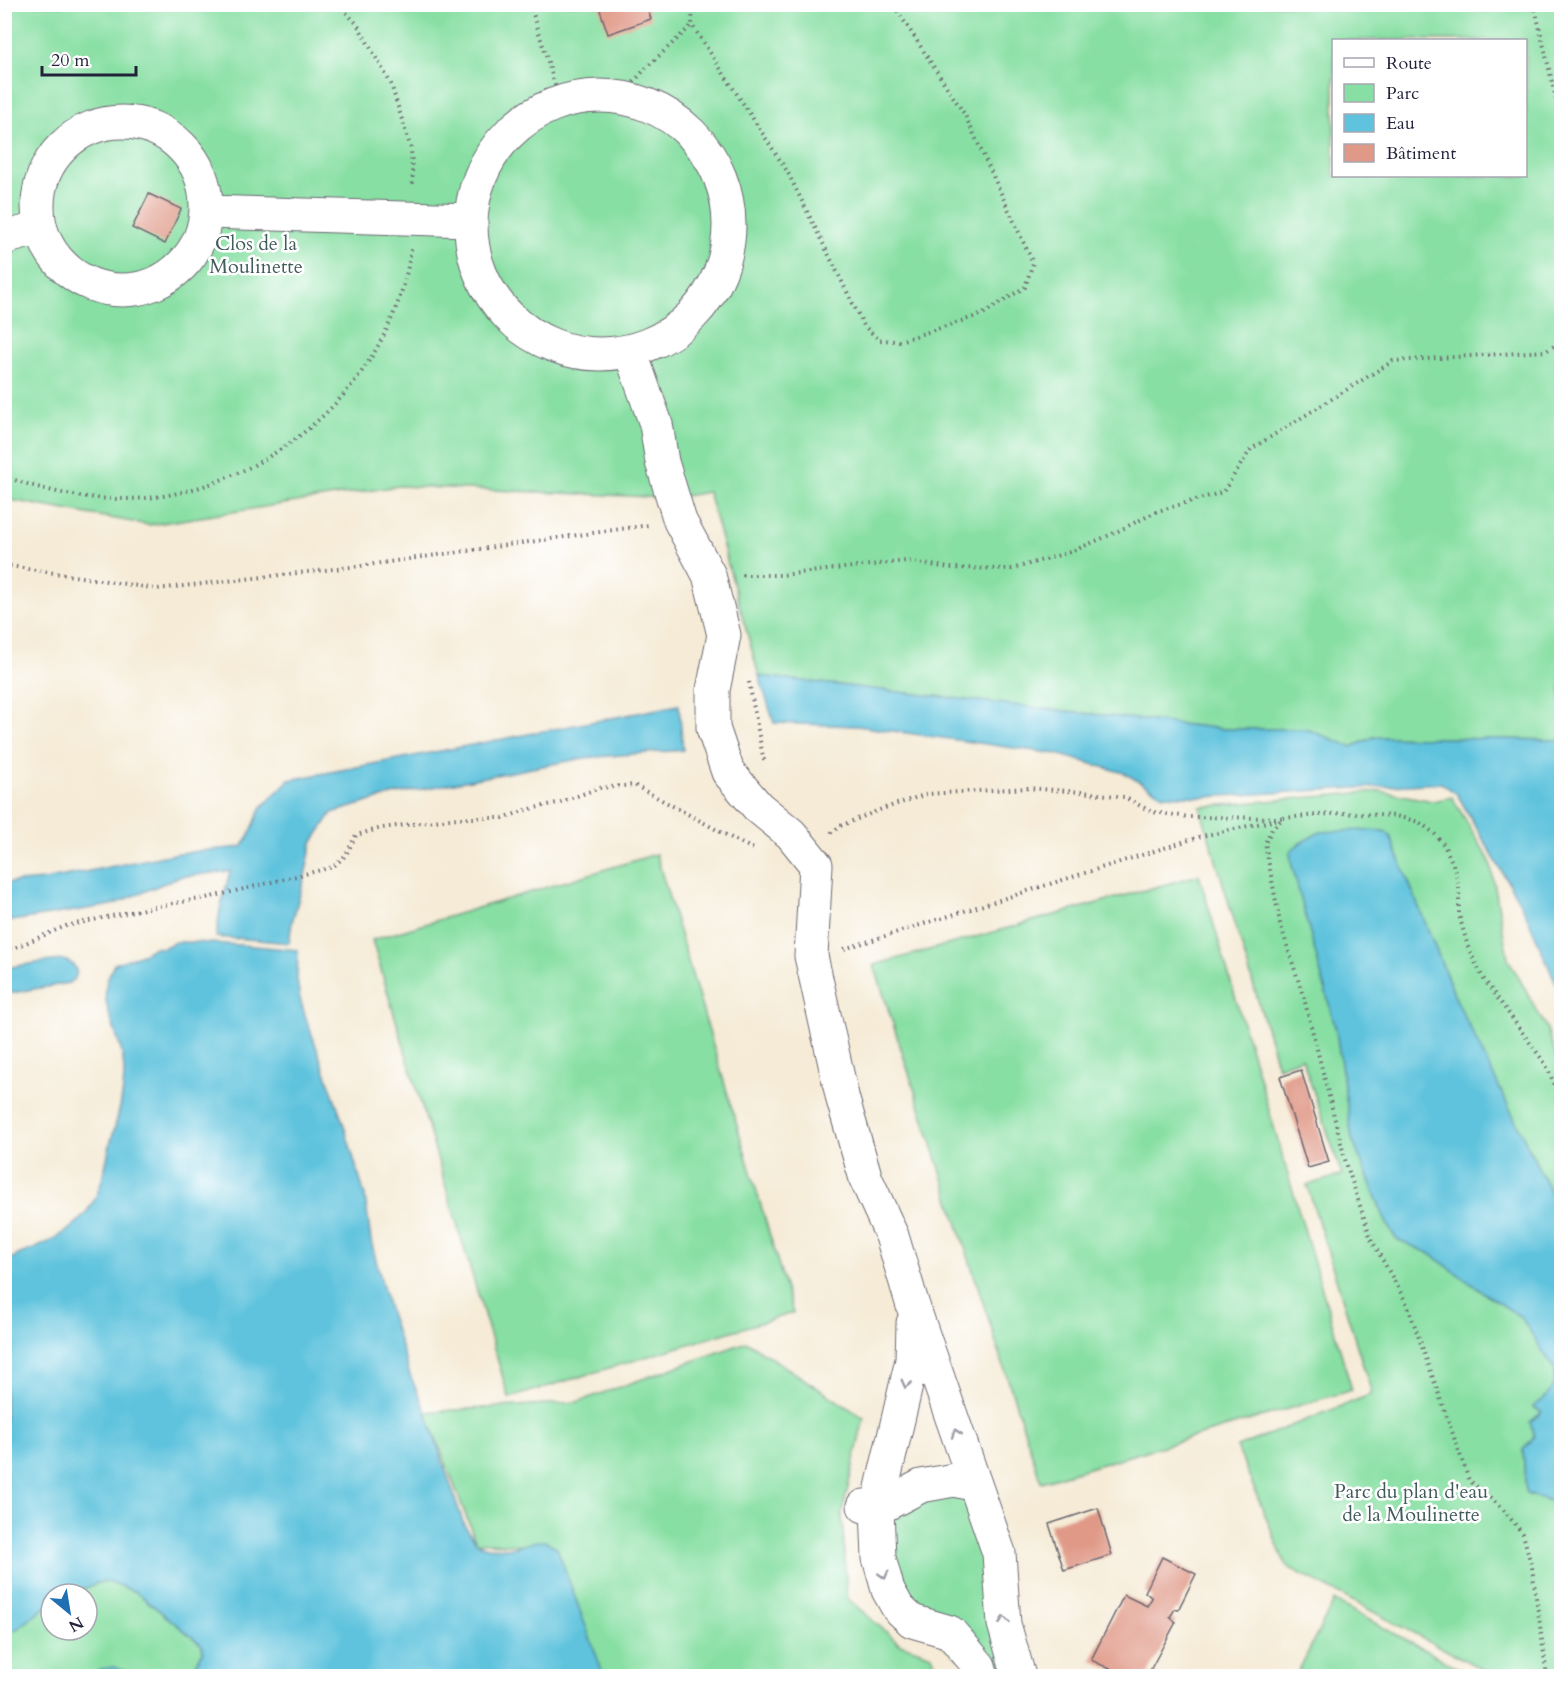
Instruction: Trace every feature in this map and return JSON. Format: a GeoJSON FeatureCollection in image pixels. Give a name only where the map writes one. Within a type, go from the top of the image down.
{"type":"FeatureCollection","features":[{"type":"Feature","properties":{"kind":"street"},"geometry":{"type":"LineString","coordinates":[[590,95],[622,96],[662,110],[696,136],[719,172],[730,213],[727,256],[710,295],[681,327],[656,341],[630,351],[602,355],[560,349],[523,330],[493,300],[475,262],[470,220],[477,181],[496,146],[524,118],[560,101],[590,95]]}},
{"type":"Feature","properties":{"kind":"street"},"geometry":{"type":"LineString","coordinates":[[114,122],[144,124],[170,136],[191,156],[204,182],[207,212],[201,238],[188,260],[168,278],[143,288],[117,291],[91,285],[68,272],[51,252],[40,228],[38,199],[45,170],[62,146],[86,130],[114,122]]}},
{"type":"Feature","properties":{"kind":"street"},"geometry":{"type":"LineString","coordinates":[[207,212],[470,220]]}},
{"type":"Feature","properties":{"kind":"street"},"geometry":{"type":"LineString","coordinates":[[4,238],[40,228]]}},
{"type":"Feature","properties":{"kind":"street"},"geometry":{"type":"LineString","coordinates":[[630,351],[656,424],[662,462],[680,521],[709,575],[724,635],[712,690],[713,728],[728,772],[758,807],[791,834],[816,865],[811,956],[843,1100],[866,1179],[892,1236],[913,1306],[999,1554],[1004,1624],[1018,1677]]}},
{"type":"Feature","properties":{"kind":"street"},"geometry":{"type":"LineString","coordinates":[[913,1306],[912,1360],[866,1507],[888,1590],[898,1608],[912,1621],[950,1632],[979,1666],[982,1677]]}},
{"type":"Feature","properties":{"kind":"street"},"geometry":{"type":"LineString","coordinates":[[866,1507],[921,1486],[954,1480],[975,1485]]}},
{"type":"Feature","properties":{"kind":"path"},"geometry":{"type":"LineString","coordinates":[[4,476],[31,486],[79,497],[128,499],[177,493],[224,480],[268,458],[308,430],[343,396],[372,357],[394,313],[409,266],[415,218],[411,149],[391,84],[357,24],[338,4]]}},
{"type":"Feature","properties":{"kind":"path"},"geometry":{"type":"LineString","coordinates":[[530,4],[560,101]]}},
{"type":"Feature","properties":{"kind":"path"},"geometry":{"type":"LineString","coordinates":[[693,4],[692,25],[786,171],[864,326],[879,340],[900,340],[983,314],[1025,287],[1033,264],[965,115],[894,4]]}},
{"type":"Feature","properties":{"kind":"path"},"geometry":{"type":"LineString","coordinates":[[1534,4],[1562,125]]}},
{"type":"Feature","properties":{"kind":"path"},"geometry":{"type":"LineString","coordinates":[[622,96],[645,69],[692,25]]}},
{"type":"Feature","properties":{"kind":"path"},"geometry":{"type":"LineString","coordinates":[[709,575],[782,575],[906,561],[950,568],[1012,569],[1073,551],[1158,511],[1222,492],[1251,449],[1393,361],[1546,351],[1562,341]]}},
{"type":"Feature","properties":{"kind":"path"},"geometry":{"type":"LineString","coordinates":[[4,565],[157,589],[360,566],[680,521]]}},
{"type":"Feature","properties":{"kind":"path"},"geometry":{"type":"LineString","coordinates":[[4,948],[14,948],[66,927],[153,907],[211,897],[333,867],[346,855],[356,835],[382,828],[457,818],[503,818],[561,802],[599,788],[634,785],[757,850]]}},
{"type":"Feature","properties":{"kind":"path"},"geometry":{"type":"LineString","coordinates":[[824,838],[840,826],[927,794],[1027,788],[1124,797],[1152,812],[1189,817],[1283,818],[1342,813],[1396,816],[1419,822],[1434,833],[1444,845],[1453,864],[1459,887],[1459,915],[1470,950],[1483,978],[1546,1065],[1562,1101]]}},
{"type":"Feature","properties":{"kind":"path"},"geometry":{"type":"LineString","coordinates":[[811,956],[845,949],[1202,836],[1283,818]]}},
{"type":"Feature","properties":{"kind":"path"},"geometry":{"type":"LineString","coordinates":[[1283,818],[1272,829],[1265,843],[1275,900],[1305,1002],[1346,1163],[1371,1239],[1407,1304],[1469,1480],[1502,1508],[1523,1533],[1532,1568],[1547,1677]]}},
{"type":"Feature","properties":{"kind":"green space","name":"Clos de la Moulinette"},"geometry":{"type":"Polygon","coordinates":[[[4,5],[1561,5],[1561,740],[1374,737],[1352,747],[1306,729],[1223,729],[759,676],[708,492],[673,498],[399,486],[149,525],[5,499],[4,5]]]}},
{"type":"Feature","properties":{"kind":"green space","name":"Parc du plan d'eau de la Moulinette"},"geometry":{"type":"Polygon","coordinates":[[[1380,791],[1433,801],[1452,797],[1490,861],[1508,958],[1547,1029],[1561,1071],[1561,1214],[1456,999],[1390,836],[1384,831],[1365,830],[1304,906],[1336,1030],[1352,1139],[1387,1224],[1396,1239],[1429,1253],[1521,1317],[1555,1370],[1550,1392],[1533,1407],[1542,1412],[1534,1437],[1523,1450],[1526,1494],[1561,1504],[1561,1676],[1495,1676],[1286,1566],[1237,1447],[1372,1394],[1307,1185],[1342,1175],[1302,1058],[1278,1067],[1200,807],[1380,791]]]}},
{"type":"Feature","properties":{"kind":"green space"},"geometry":{"type":"Polygon","coordinates":[[[656,854],[793,1313],[509,1398],[372,940],[656,854]]]}},
{"type":"Feature","properties":{"kind":"green space"},"geometry":{"type":"Polygon","coordinates":[[[1199,875],[1352,1390],[1041,1482],[874,965],[1199,875]]]}},
{"type":"Feature","properties":{"kind":"green space"},"geometry":{"type":"Polygon","coordinates":[[[747,1342],[864,1418],[842,1513],[847,1598],[900,1644],[932,1655],[940,1676],[599,1676],[557,1548],[476,1542],[426,1412],[577,1402],[747,1342]]]}},
{"type":"Feature","properties":{"kind":"green space"},"geometry":{"type":"Polygon","coordinates":[[[975,1485],[1019,1676],[982,1676],[912,1621],[877,1509],[975,1485]]]}},
{"type":"Feature","properties":{"kind":"green space"},"geometry":{"type":"Polygon","coordinates":[[[111,1582],[136,1592],[202,1645],[203,1652],[188,1676],[136,1676],[123,1670],[88,1676],[5,1676],[5,1633],[17,1629],[39,1612],[39,1642],[99,1642],[99,1583],[111,1582]]]}},
{"type":"Feature","properties":{"kind":"green space"},"geometry":{"type":"Polygon","coordinates":[[[1334,1601],[1473,1676],[1296,1676],[1334,1601]]]}},
{"type":"Feature","properties":{"kind":"green space"},"geometry":{"type":"Polygon","coordinates":[[[283,1666],[293,1669],[299,1676],[262,1676],[275,1668],[283,1666]]]}},
{"type":"Feature","properties":{"kind":"water"},"geometry":{"type":"Polygon","coordinates":[[[759,676],[1223,729],[1306,729],[1352,747],[1374,737],[1561,740],[1561,995],[1524,910],[1457,794],[1441,783],[1205,797],[1163,795],[1124,773],[1057,754],[857,726],[774,723],[759,676]]]}},
{"type":"Feature","properties":{"kind":"water"},"geometry":{"type":"Polygon","coordinates":[[[679,705],[683,750],[584,758],[392,795],[332,813],[312,843],[289,943],[216,937],[230,871],[179,877],[112,905],[5,922],[5,883],[44,880],[179,853],[242,847],[261,808],[289,780],[679,705]]]}},
{"type":"Feature","properties":{"kind":"water"},"geometry":{"type":"Polygon","coordinates":[[[1385,831],[1390,836],[1456,999],[1561,1214],[1561,1504],[1526,1494],[1523,1450],[1534,1437],[1530,1422],[1542,1412],[1533,1407],[1550,1392],[1555,1370],[1521,1317],[1429,1253],[1396,1239],[1387,1224],[1352,1139],[1336,1030],[1290,851],[1320,832],[1385,831]]]}},
{"type":"Feature","properties":{"kind":"water"},"geometry":{"type":"Polygon","coordinates":[[[175,942],[221,943],[298,950],[297,980],[300,999],[342,1119],[365,1196],[371,1241],[388,1306],[410,1375],[426,1412],[464,1525],[476,1542],[485,1547],[512,1548],[537,1541],[546,1541],[557,1548],[604,1676],[299,1676],[293,1669],[283,1666],[262,1676],[188,1676],[203,1652],[202,1645],[136,1592],[111,1582],[39,1582],[39,1612],[17,1629],[5,1633],[5,1263],[53,1240],[73,1226],[82,1218],[95,1198],[103,1178],[124,1081],[123,1060],[105,994],[107,980],[114,964],[145,953],[154,947],[163,948],[175,942]]]}},
{"type":"Feature","properties":{"kind":"water"},"geometry":{"type":"Polygon","coordinates":[[[63,960],[72,964],[77,973],[69,983],[5,994],[5,968],[63,960]]]}},
{"type":"Feature","properties":{"kind":"water"},"geometry":{"type":"Polygon","coordinates":[[[114,1667],[136,1676],[88,1676],[102,1669],[114,1667]]]}},
{"type":"Feature","properties":{"kind":"building"},"geometry":{"type":"Polygon","coordinates":[[[598,4],[646,4],[651,19],[608,34],[598,4]]]}},
{"type":"Feature","properties":{"kind":"building"},"geometry":{"type":"Polygon","coordinates":[[[149,194],[181,209],[165,244],[132,228],[149,194]]]}},
{"type":"Feature","properties":{"kind":"building"},"geometry":{"type":"Polygon","coordinates":[[[1301,1070],[1329,1162],[1308,1168],[1280,1077],[1301,1070]]]}},
{"type":"Feature","properties":{"kind":"building"},"geometry":{"type":"Polygon","coordinates":[[[1098,1508],[1112,1555],[1064,1570],[1049,1524],[1098,1508]]]}},
{"type":"Feature","properties":{"kind":"building"},"geometry":{"type":"Polygon","coordinates":[[[1162,1557],[1196,1574],[1178,1610],[1175,1609],[1170,1617],[1176,1622],[1147,1676],[1125,1676],[1091,1660],[1124,1595],[1147,1606],[1152,1598],[1145,1592],[1162,1557]]]}}]}
